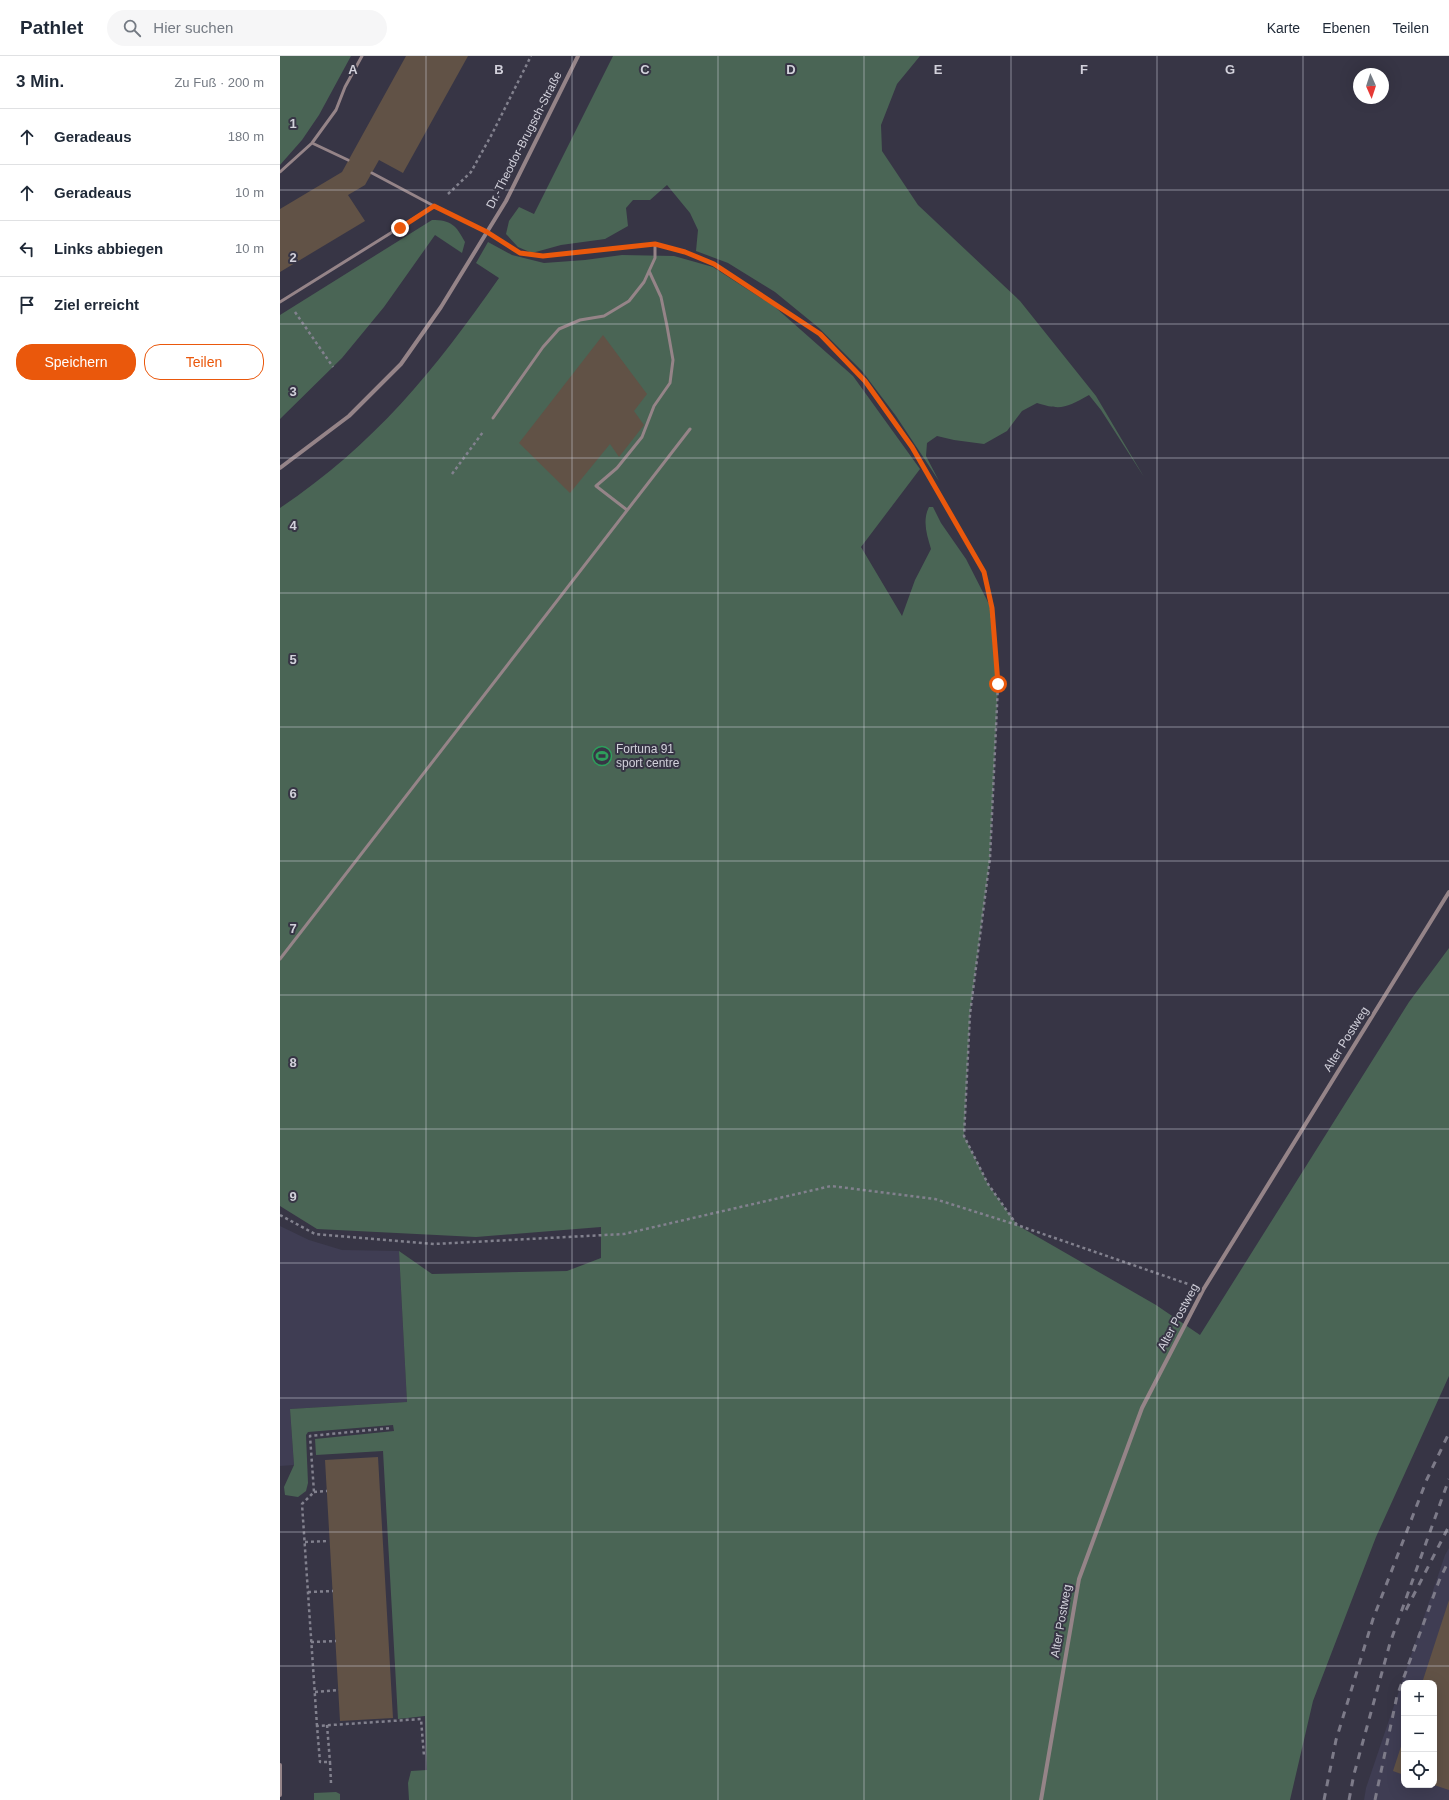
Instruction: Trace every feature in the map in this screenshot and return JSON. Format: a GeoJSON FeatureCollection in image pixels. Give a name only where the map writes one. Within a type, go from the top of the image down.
{"type":"FeatureCollection","features":[{"type":"Feature","properties":{"kind":"street","name":"Dr.-Theodor-Brugsch-Straße"},"geometry":{"type":"LineString","coordinates":[[280,468],[349,416],[401,364],[441,307],[506,201],[578,56]]}},
{"type":"Feature","properties":{"kind":"street","name":"Alter Postweg"},"geometry":{"type":"LineString","coordinates":[[1041,1800],[1079,1579],[1142,1408],[1203,1290],[1449,892]]}},
{"type":"Feature","properties":{"kind":"street"},"geometry":{"type":"LineString","coordinates":[[280,1765],[280,1795]]}},
{"type":"Feature","properties":{"kind":"lane"},"geometry":{"type":"LineString","coordinates":[[280,172],[312,142],[336,110],[345,87],[362,56]]}},
{"type":"Feature","properties":{"kind":"lane"},"geometry":{"type":"LineString","coordinates":[[312,142],[348,160]]}},
{"type":"Feature","properties":{"kind":"lane"},"geometry":{"type":"LineString","coordinates":[[372,173],[487,232],[520,253],[543,256],[655,244],[685,252],[714,264]]}},
{"type":"Feature","properties":{"kind":"lane"},"geometry":{"type":"LineString","coordinates":[[280,302],[434,206]]}},
{"type":"Feature","properties":{"kind":"lane"},"geometry":{"type":"LineString","coordinates":[[493,418],[543,347],[559,329],[580,320],[604,316],[629,301],[644,282],[655,258],[655,244]]}},
{"type":"Feature","properties":{"kind":"lane"},"geometry":{"type":"LineString","coordinates":[[627,510],[596,486],[617,468],[642,437],[654,406],[670,383],[672,360],[667,326],[661,297],[648,271]]}},
{"type":"Feature","properties":{"kind":"lane"},"geometry":{"type":"LineString","coordinates":[[280,959],[690,429]]}},
{"type":"Feature","properties":{"kind":"path"},"geometry":{"type":"LineString","coordinates":[[434,206],[471,172],[531,56]]}},
{"type":"Feature","properties":{"kind":"path"},"geometry":{"type":"LineString","coordinates":[[714,264],[820,334],[865,381],[912,447],[984,572],[992,608],[998,684],[990,858],[970,1014],[964,1136],[988,1184],[1017,1225]]}},
{"type":"Feature","properties":{"kind":"path"},"geometry":{"type":"LineString","coordinates":[[286,299],[333,368]]}},
{"type":"Feature","properties":{"kind":"path"},"geometry":{"type":"LineString","coordinates":[[452,474],[493,418]]}},
{"type":"Feature","properties":{"kind":"path"},"geometry":{"type":"LineString","coordinates":[[280,1215],[315,1234],[434,1244],[624,1234],[831,1186],[935,1199],[1017,1225],[1203,1290]]}},
{"type":"Feature","properties":{"kind":"path"},"geometry":{"type":"LineString","coordinates":[[314,1492],[310,1436],[391,1428]]}},
{"type":"Feature","properties":{"kind":"path"},"geometry":{"type":"LineString","coordinates":[[327,1491],[314,1492],[302,1504],[320,1762],[330,1762]]}},
{"type":"Feature","properties":{"kind":"path"},"geometry":{"type":"LineString","coordinates":[[305,1542],[330,1541]]}},
{"type":"Feature","properties":{"kind":"path"},"geometry":{"type":"LineString","coordinates":[[308,1592],[333,1591]]}},
{"type":"Feature","properties":{"kind":"path"},"geometry":{"type":"LineString","coordinates":[[311,1642],[336,1641]]}},
{"type":"Feature","properties":{"kind":"path"},"geometry":{"type":"LineString","coordinates":[[315,1692],[338,1690]]}},
{"type":"Feature","properties":{"kind":"path"},"geometry":{"type":"LineString","coordinates":[[317,1726],[421,1719],[424,1756]]}},
{"type":"Feature","properties":{"kind":"path"},"geometry":{"type":"LineString","coordinates":[[328,1725],[331,1783]]}},
{"type":"Feature","properties":{"kind":"shaded area"},"geometry":{"type":"Polygon","coordinates":[[[280,1226],[309,1240],[342,1250],[399,1251],[407,1402],[290,1409],[294,1465],[280,1466],[280,1226]]]}},
{"type":"Feature","properties":{"kind":"shaded area"},"geometry":{"type":"Polygon","coordinates":[[[1449,1548],[1449,1800],[1364,1800],[1366,1788],[1401,1685],[1401,1788],[1437,1788],[1437,1680],[1403,1680],[1445,1555],[1449,1548]]]}},
{"type":"Feature","properties":{"kind":"green space"},"geometry":{"type":"Polygon","coordinates":[[[280,56],[351,56],[319,115],[302,140],[280,165],[280,56]]]}},
{"type":"Feature","properties":{"kind":"green space"},"geometry":{"type":"Polygon","coordinates":[[[613,56],[920,56],[897,84],[881,125],[882,151],[918,205],[1020,301],[1096,396],[1144,477],[1101,410],[1089,395],[1069,405],[1059,407],[1037,403],[1022,411],[1007,431],[984,444],[937,436],[927,443],[926,456],[939,481],[896,416],[862,371],[819,328],[775,292],[728,263],[696,251],[698,230],[690,213],[667,185],[650,200],[633,200],[626,208],[628,226],[605,239],[561,245],[532,253],[518,247],[506,234],[509,221],[519,207],[534,214],[613,56]]]}},
{"type":"Feature","properties":{"kind":"green space"},"geometry":{"type":"Polygon","coordinates":[[[432,220],[448,222],[459,231],[465,242],[462,253],[435,235],[384,307],[342,358],[280,419],[280,315],[432,220]]]}},
{"type":"Feature","properties":{"kind":"green space"},"geometry":{"type":"Polygon","coordinates":[[[488,242],[512,255],[544,263],[622,255],[674,256],[713,267],[775,307],[853,376],[920,469],[861,547],[902,616],[915,580],[931,549],[927,533],[926,518],[929,507],[933,507],[941,523],[966,559],[991,608],[998,684],[990,858],[970,1014],[964,1136],[988,1184],[1017,1225],[1156,1305],[1200,1335],[1409,1002],[1449,948],[1449,1376],[1376,1537],[1313,1701],[1290,1800],[409,1800],[408,1783],[411,1771],[427,1770],[425,1716],[398,1719],[383,1451],[316,1455],[315,1439],[394,1431],[393,1425],[308,1432],[306,1435],[308,1483],[306,1491],[298,1497],[285,1495],[284,1487],[294,1465],[290,1409],[407,1402],[399,1251],[432,1274],[567,1271],[601,1258],[601,1227],[476,1237],[317,1229],[280,1206],[280,508],[314,484],[374,432],[401,404],[451,344],[499,278],[476,263],[488,242]]]}},
{"type":"Feature","properties":{"kind":"green space"},"geometry":{"type":"Polygon","coordinates":[[[336,1792],[340,1794],[340,1800],[314,1800],[314,1793],[336,1792]]]}},
{"type":"Feature","properties":{"kind":"building"},"geometry":{"type":"Polygon","coordinates":[[[406,56],[468,56],[403,173],[379,160],[365,185],[348,195],[365,221],[280,272],[280,209],[342,172],[406,56]]]}},
{"type":"Feature","properties":{"kind":"building"},"geometry":{"type":"Polygon","coordinates":[[[603,335],[647,394],[634,411],[644,425],[619,457],[610,444],[570,493],[519,443],[603,335]]]}},
{"type":"Feature","properties":{"kind":"building"},"geometry":{"type":"Polygon","coordinates":[[[378,1457],[393,1718],[340,1721],[325,1460],[378,1457]]]}},
{"type":"Feature","properties":{"kind":"building"},"geometry":{"type":"Polygon","coordinates":[[[1449,1600],[1449,1790],[1437,1786],[1437,1680],[1423,1680],[1449,1600]]]}},
{"type":"Feature","properties":{"kind":"building"},"geometry":{"type":"Polygon","coordinates":[[[1401,1746],[1401,1774],[1393,1771],[1401,1746]]]}},
{"type":"Feature","properties":{"kind":"railway"},"geometry":{"type":"LineString","coordinates":[[1324,1800],[1336,1740],[1373,1619],[1427,1479],[1449,1433]]}},
{"type":"Feature","properties":{"kind":"railway"},"geometry":{"type":"LineString","coordinates":[[1349,1800],[1354,1774],[1390,1643],[1449,1479]]}},
{"type":"Feature","properties":{"kind":"railway"},"geometry":{"type":"LineString","coordinates":[[1406,1610],[1449,1526]]}},
{"type":"Feature","properties":{"kind":"railway"},"geometry":{"type":"LineString","coordinates":[[1375,1800],[1397,1696],[1439,1581],[1449,1560]]}},
{"type":"Feature","properties":{"kind":"place","name":"Fortuna 91 sport centre"},"geometry":{"type":"Point","coordinates":[602,756]}},
{"type":"Feature","properties":{"kind":"route"},"geometry":{"type":"LineString","coordinates":[[400,228],[434,206],[487,232],[520,253],[543,256],[655,244],[685,252],[714,264],[820,334],[865,381],[912,447],[964,534],[984,572],[992,608],[998,684]]}}]}
